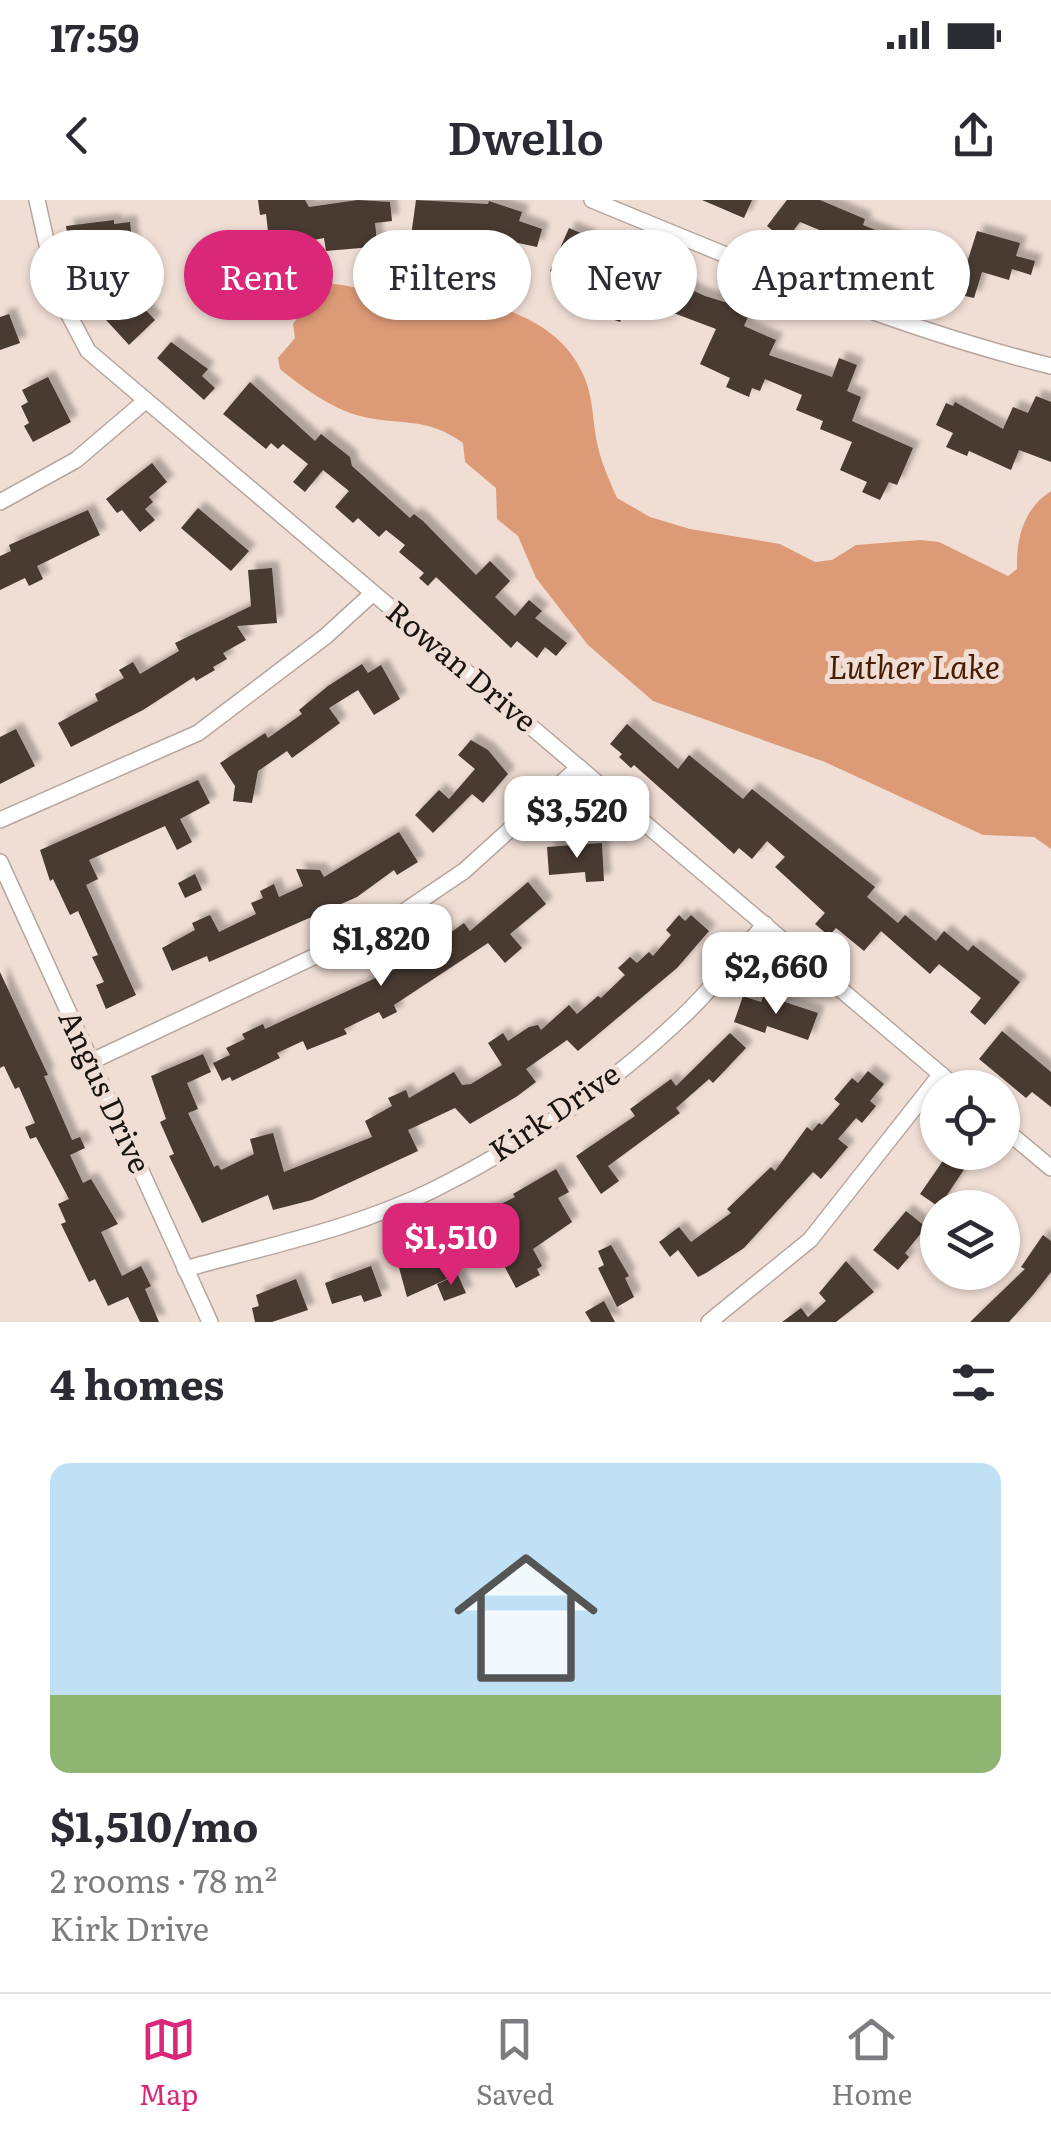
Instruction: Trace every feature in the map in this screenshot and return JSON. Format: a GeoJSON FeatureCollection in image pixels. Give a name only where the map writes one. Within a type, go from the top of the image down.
{"type":"FeatureCollection","features":[{"type":"Feature","properties":{"kind":"street","name":"Rowan Drive"},"geometry":{"type":"LineString","coordinates":[[37,200],[50,266],[72,327],[88,352],[937,1070]]}},
{"type":"Feature","properties":{"kind":"street"},"geometry":{"type":"LineString","coordinates":[[592,200],[860,309],[971,346],[1051,366]]}},
{"type":"Feature","properties":{"kind":"street"},"geometry":{"type":"LineString","coordinates":[[0,502],[76,460],[144,402]]}},
{"type":"Feature","properties":{"kind":"street"},"geometry":{"type":"LineString","coordinates":[[0,820],[198,734],[326,636],[373,593]]}},
{"type":"Feature","properties":{"kind":"street"},"geometry":{"type":"LineString","coordinates":[[90,1062],[390,921],[464,871],[580,767]]}},
{"type":"Feature","properties":{"kind":"street","name":"Angus Drive"},"geometry":{"type":"LineString","coordinates":[[0,862],[210,1322]]}},
{"type":"Feature","properties":{"kind":"street","name":"Kirk Drive"},"geometry":{"type":"LineString","coordinates":[[185,1268],[375,1214],[432,1191],[497,1154],[596,1092],[680,1020],[765,924]]}},
{"type":"Feature","properties":{"kind":"street"},"geometry":{"type":"LineString","coordinates":[[709,1322],[810,1240],[920,1102]]}},
{"type":"Feature","properties":{"kind":"street"},"geometry":{"type":"LineString","coordinates":[[1020,1142],[1051,1168]]}},
{"type":"Feature","properties":{"kind":"water","name":"Luther Lake"},"geometry":{"type":"Polygon","coordinates":[[[333,284],[353,287],[353,320],[527,320],[566,348],[582,372],[600,453],[617,498],[650,517],[690,529],[780,544],[815,562],[832,560],[856,545],[920,540],[939,542],[1008,576],[1017,569],[1020,535],[1028,515],[1051,491],[1051,849],[1034,837],[983,835],[825,762],[653,701],[588,645],[536,578],[518,536],[497,519],[496,488],[465,462],[463,443],[425,425],[349,413],[318,397],[280,369],[278,358],[295,338],[296,320],[333,320],[333,284]]]}},
{"type":"Feature","properties":{"kind":"building"},"geometry":{"type":"Polygon","coordinates":[[[258,200],[305,200],[309,207],[358,200],[390,202],[392,221],[375,223],[376,230],[353,230],[353,249],[333,250],[333,230],[268,230],[266,214],[260,215],[258,200]]]}},
{"type":"Feature","properties":{"kind":"building"},"geometry":{"type":"Polygon","coordinates":[[[416,200],[488,204],[489,201],[522,212],[519,221],[542,229],[537,247],[531,246],[531,230],[412,230],[416,200]]]}},
{"type":"Feature","properties":{"kind":"building"},"geometry":{"type":"Polygon","coordinates":[[[702,200],[752,200],[744,218],[702,200]]]}},
{"type":"Feature","properties":{"kind":"building"},"geometry":{"type":"Polygon","coordinates":[[[787,200],[820,200],[865,219],[863,225],[876,230],[819,230],[800,222],[794,230],[772,230],[767,226],[787,200]]]}},
{"type":"Feature","properties":{"kind":"building"},"geometry":{"type":"Polygon","coordinates":[[[114,220],[114,224],[130,222],[131,230],[67,230],[66,226],[114,220]]]}},
{"type":"Feature","properties":{"kind":"building"},"geometry":{"type":"Polygon","coordinates":[[[977,231],[1020,243],[1016,256],[1035,261],[1031,275],[1012,269],[1009,280],[982,272],[974,298],[970,297],[970,253],[977,231]]]}},
{"type":"Feature","properties":{"kind":"building"},"geometry":{"type":"Polygon","coordinates":[[[697,292],[717,300],[717,320],[747,320],[744,326],[776,340],[769,355],[832,377],[839,358],[857,365],[847,391],[861,397],[852,421],[913,448],[897,485],[889,482],[880,500],[862,492],[867,482],[840,470],[852,442],[820,429],[823,421],[796,410],[802,395],[765,379],[760,391],[752,388],[749,397],[726,387],[730,378],[700,364],[716,329],[692,320],[697,320],[697,292]]]}},
{"type":"Feature","properties":{"kind":"building"},"geometry":{"type":"Polygon","coordinates":[[[9,314],[20,343],[0,350],[0,317],[9,314]]]}},
{"type":"Feature","properties":{"kind":"building"},"geometry":{"type":"Polygon","coordinates":[[[106,320],[155,320],[129,345],[106,320]]]}},
{"type":"Feature","properties":{"kind":"building"},"geometry":{"type":"Polygon","coordinates":[[[171,342],[208,369],[202,376],[215,388],[204,400],[157,358],[171,342]]]}},
{"type":"Feature","properties":{"kind":"building"},"geometry":{"type":"Polygon","coordinates":[[[48,377],[71,422],[33,442],[24,426],[29,423],[21,406],[28,402],[22,390],[48,377]]]}},
{"type":"Feature","properties":{"kind":"building"},"geometry":{"type":"Polygon","coordinates":[[[250,382],[315,441],[321,434],[350,457],[352,466],[410,518],[414,514],[423,521],[476,575],[490,561],[510,581],[495,597],[515,616],[529,600],[542,611],[535,618],[567,643],[556,656],[545,647],[537,658],[517,641],[511,648],[436,577],[428,586],[419,578],[424,573],[399,552],[405,545],[386,530],[379,537],[358,518],[353,523],[335,507],[349,491],[323,470],[305,492],[293,482],[308,464],[283,444],[278,449],[271,443],[266,449],[223,414],[250,382]]]}},
{"type":"Feature","properties":{"kind":"building"},"geometry":{"type":"Polygon","coordinates":[[[1036,396],[1051,402],[1051,462],[1019,450],[1011,470],[969,451],[967,456],[946,447],[953,433],[936,425],[946,403],[953,406],[955,402],[1003,429],[1013,407],[1028,413],[1036,396]]]}},
{"type":"Feature","properties":{"kind":"building"},"geometry":{"type":"Polygon","coordinates":[[[152,463],[167,482],[149,497],[153,502],[145,509],[155,520],[140,532],[122,510],[117,513],[106,499],[152,463]]]}},
{"type":"Feature","properties":{"kind":"building"},"geometry":{"type":"Polygon","coordinates":[[[198,508],[249,551],[231,571],[181,528],[198,508]]]}},
{"type":"Feature","properties":{"kind":"building"},"geometry":{"type":"Polygon","coordinates":[[[88,510],[100,535],[37,566],[43,579],[29,586],[25,578],[0,590],[0,556],[11,551],[9,545],[88,510]]]}},
{"type":"Feature","properties":{"kind":"building"},"geometry":{"type":"Polygon","coordinates":[[[272,568],[277,623],[237,626],[246,640],[223,653],[227,659],[213,667],[215,670],[196,681],[194,677],[143,710],[71,747],[58,723],[98,701],[95,694],[124,678],[119,670],[133,662],[140,674],[179,651],[175,643],[251,606],[248,570],[272,568]]]}},
{"type":"Feature","properties":{"kind":"building"},"geometry":{"type":"Polygon","coordinates":[[[362,664],[368,673],[381,665],[400,699],[374,715],[358,690],[329,708],[340,723],[292,758],[287,751],[258,771],[252,803],[233,801],[235,786],[220,763],[265,733],[268,738],[302,714],[299,710],[328,686],[362,664]]]}},
{"type":"Feature","properties":{"kind":"building"},"geometry":{"type":"Polygon","coordinates":[[[627,724],[678,769],[689,755],[743,799],[752,789],[875,887],[867,897],[898,923],[905,915],[936,941],[944,931],[968,951],[973,945],[1020,982],[985,1025],[970,1012],[981,998],[939,964],[930,974],[881,931],[864,951],[836,928],[829,936],[815,924],[825,913],[775,867],[785,857],[767,841],[752,859],[739,848],[734,854],[634,765],[631,768],[619,757],[622,754],[610,744],[627,724]]]}},
{"type":"Feature","properties":{"kind":"building"},"geometry":{"type":"Polygon","coordinates":[[[16,729],[35,766],[0,784],[0,737],[16,729]]]}},
{"type":"Feature","properties":{"kind":"building"},"geometry":{"type":"Polygon","coordinates":[[[471,740],[488,750],[508,774],[483,803],[472,794],[433,833],[415,815],[439,790],[449,799],[475,769],[458,755],[471,740]]]}},
{"type":"Feature","properties":{"kind":"building"},"geometry":{"type":"Polygon","coordinates":[[[198,780],[210,803],[180,819],[192,842],[177,850],[165,826],[89,860],[98,879],[86,885],[136,995],[106,1009],[96,985],[104,982],[92,957],[98,955],[78,911],[70,915],[53,879],[50,881],[40,850],[198,780]]]}},
{"type":"Feature","properties":{"kind":"building"},"geometry":{"type":"Polygon","coordinates":[[[399,832],[418,862],[397,875],[394,870],[357,897],[209,962],[207,956],[172,971],[162,948],[195,930],[192,923],[210,915],[219,932],[256,914],[251,903],[263,898],[260,891],[274,884],[279,897],[303,886],[296,869],[320,870],[324,877],[399,832]]]}},
{"type":"Feature","properties":{"kind":"building"},"geometry":{"type":"Polygon","coordinates":[[[602,843],[604,881],[586,882],[585,872],[549,875],[547,847],[602,843]]]}},
{"type":"Feature","properties":{"kind":"building"},"geometry":{"type":"Polygon","coordinates":[[[195,874],[202,890],[185,898],[178,883],[195,874]]]}},
{"type":"Feature","properties":{"kind":"building"},"geometry":{"type":"Polygon","coordinates":[[[528,882],[546,904],[510,934],[522,948],[505,963],[488,943],[394,1005],[397,1012],[383,1019],[379,1012],[344,1029],[347,1034],[307,1050],[303,1041],[277,1053],[280,1058],[232,1081],[230,1077],[222,1081],[213,1063],[230,1055],[226,1048],[245,1039],[242,1034],[263,1024],[265,1029],[406,964],[464,923],[470,931],[528,882]]]}},
{"type":"Feature","properties":{"kind":"building"},"geometry":{"type":"Polygon","coordinates":[[[679,915],[685,921],[691,915],[709,931],[677,968],[578,1051],[567,1040],[526,1069],[536,1082],[516,1097],[470,1124],[455,1108],[408,1130],[418,1151],[312,1200],[273,1210],[268,1195],[202,1223],[169,1156],[174,1154],[160,1122],[166,1119],[151,1076],[203,1054],[211,1072],[187,1083],[198,1109],[188,1113],[214,1167],[218,1165],[221,1170],[254,1154],[250,1139],[273,1133],[284,1172],[372,1137],[365,1121],[392,1106],[388,1098],[406,1090],[409,1098],[454,1072],[462,1085],[471,1084],[502,1065],[488,1043],[503,1033],[508,1041],[529,1027],[538,1025],[541,1030],[569,1005],[577,1014],[598,996],[601,998],[625,975],[618,968],[630,957],[637,963],[649,952],[653,956],[671,935],[666,930],[679,915]]]}},
{"type":"Feature","properties":{"kind":"building"},"geometry":{"type":"Polygon","coordinates":[[[0,972],[48,1075],[44,1076],[72,1140],[80,1137],[85,1148],[70,1155],[83,1183],[91,1179],[118,1224],[101,1232],[122,1276],[141,1266],[151,1286],[145,1289],[159,1322],[140,1322],[128,1297],[108,1306],[95,1279],[89,1282],[61,1224],[66,1222],[58,1204],[69,1199],[36,1137],[30,1139],[25,1127],[35,1123],[19,1087],[15,1089],[4,1066],[0,1068],[0,972]]]}},
{"type":"Feature","properties":{"kind":"building"},"geometry":{"type":"Polygon","coordinates":[[[764,995],[818,1013],[808,1040],[767,1026],[765,1033],[734,1022],[743,996],[761,1002],[764,995]]]}},
{"type":"Feature","properties":{"kind":"building"},"geometry":{"type":"Polygon","coordinates":[[[1002,1031],[1051,1072],[1051,1107],[1032,1092],[1026,1098],[1020,1093],[1020,1070],[992,1070],[979,1059],[1002,1031]]]}},
{"type":"Feature","properties":{"kind":"building"},"geometry":{"type":"Polygon","coordinates":[[[730,1033],[746,1048],[713,1083],[709,1079],[676,1108],[680,1113],[608,1166],[619,1181],[601,1194],[576,1156],[635,1116],[630,1109],[671,1079],[676,1086],[730,1033]]]}},
{"type":"Feature","properties":{"kind":"building"},"geometry":{"type":"Polygon","coordinates":[[[868,1071],[884,1084],[870,1101],[876,1106],[862,1123],[856,1118],[838,1139],[848,1147],[821,1179],[813,1172],[744,1248],[706,1273],[698,1277],[678,1250],[670,1257],[659,1242],[679,1227],[691,1242],[731,1213],[727,1209],[771,1167],[775,1171],[807,1127],[812,1131],[819,1123],[822,1125],[840,1104],[834,1099],[852,1078],[858,1083],[868,1071]]]}},
{"type":"Feature","properties":{"kind":"building"},"geometry":{"type":"Polygon","coordinates":[[[556,1169],[569,1192],[558,1198],[572,1222],[533,1249],[542,1266],[537,1269],[540,1275],[516,1288],[494,1247],[470,1260],[453,1228],[515,1197],[513,1194],[556,1169]]]}},
{"type":"Feature","properties":{"kind":"building"},"geometry":{"type":"Polygon","coordinates":[[[937,1170],[964,1170],[950,1190],[923,1190],[937,1170]]]}},
{"type":"Feature","properties":{"kind":"building"},"geometry":{"type":"Polygon","coordinates":[[[906,1211],[920,1222],[920,1234],[898,1270],[873,1250],[906,1211]]]}},
{"type":"Feature","properties":{"kind":"building"},"geometry":{"type":"Polygon","coordinates":[[[1043,1235],[1051,1241],[1051,1272],[1009,1322],[970,1322],[1003,1290],[1020,1290],[1020,1274],[1025,1269],[1021,1267],[1043,1235]]]}},
{"type":"Feature","properties":{"kind":"building"},"geometry":{"type":"Polygon","coordinates":[[[430,1238],[447,1279],[407,1297],[395,1253],[430,1238]]]}},
{"type":"Feature","properties":{"kind":"building"},"geometry":{"type":"Polygon","coordinates":[[[611,1245],[629,1276],[625,1278],[634,1297],[617,1307],[598,1268],[604,1265],[598,1251],[611,1245]]]}},
{"type":"Feature","properties":{"kind":"building"},"geometry":{"type":"Polygon","coordinates":[[[846,1261],[874,1292],[836,1322],[782,1322],[801,1308],[808,1317],[826,1301],[819,1293],[846,1261]]]}},
{"type":"Feature","properties":{"kind":"building"},"geometry":{"type":"Polygon","coordinates":[[[371,1266],[382,1296],[364,1302],[361,1295],[332,1304],[325,1283],[371,1266]]]}},
{"type":"Feature","properties":{"kind":"building"},"geometry":{"type":"Polygon","coordinates":[[[458,1275],[466,1293],[444,1301],[437,1284],[458,1275]]]}},
{"type":"Feature","properties":{"kind":"building"},"geometry":{"type":"Polygon","coordinates":[[[296,1279],[308,1310],[272,1322],[255,1322],[252,1308],[259,1306],[256,1295],[296,1279]]]}},
{"type":"Feature","properties":{"kind":"building"},"geometry":{"type":"Polygon","coordinates":[[[604,1301],[615,1322],[591,1322],[585,1312],[604,1301]]]}}]}
